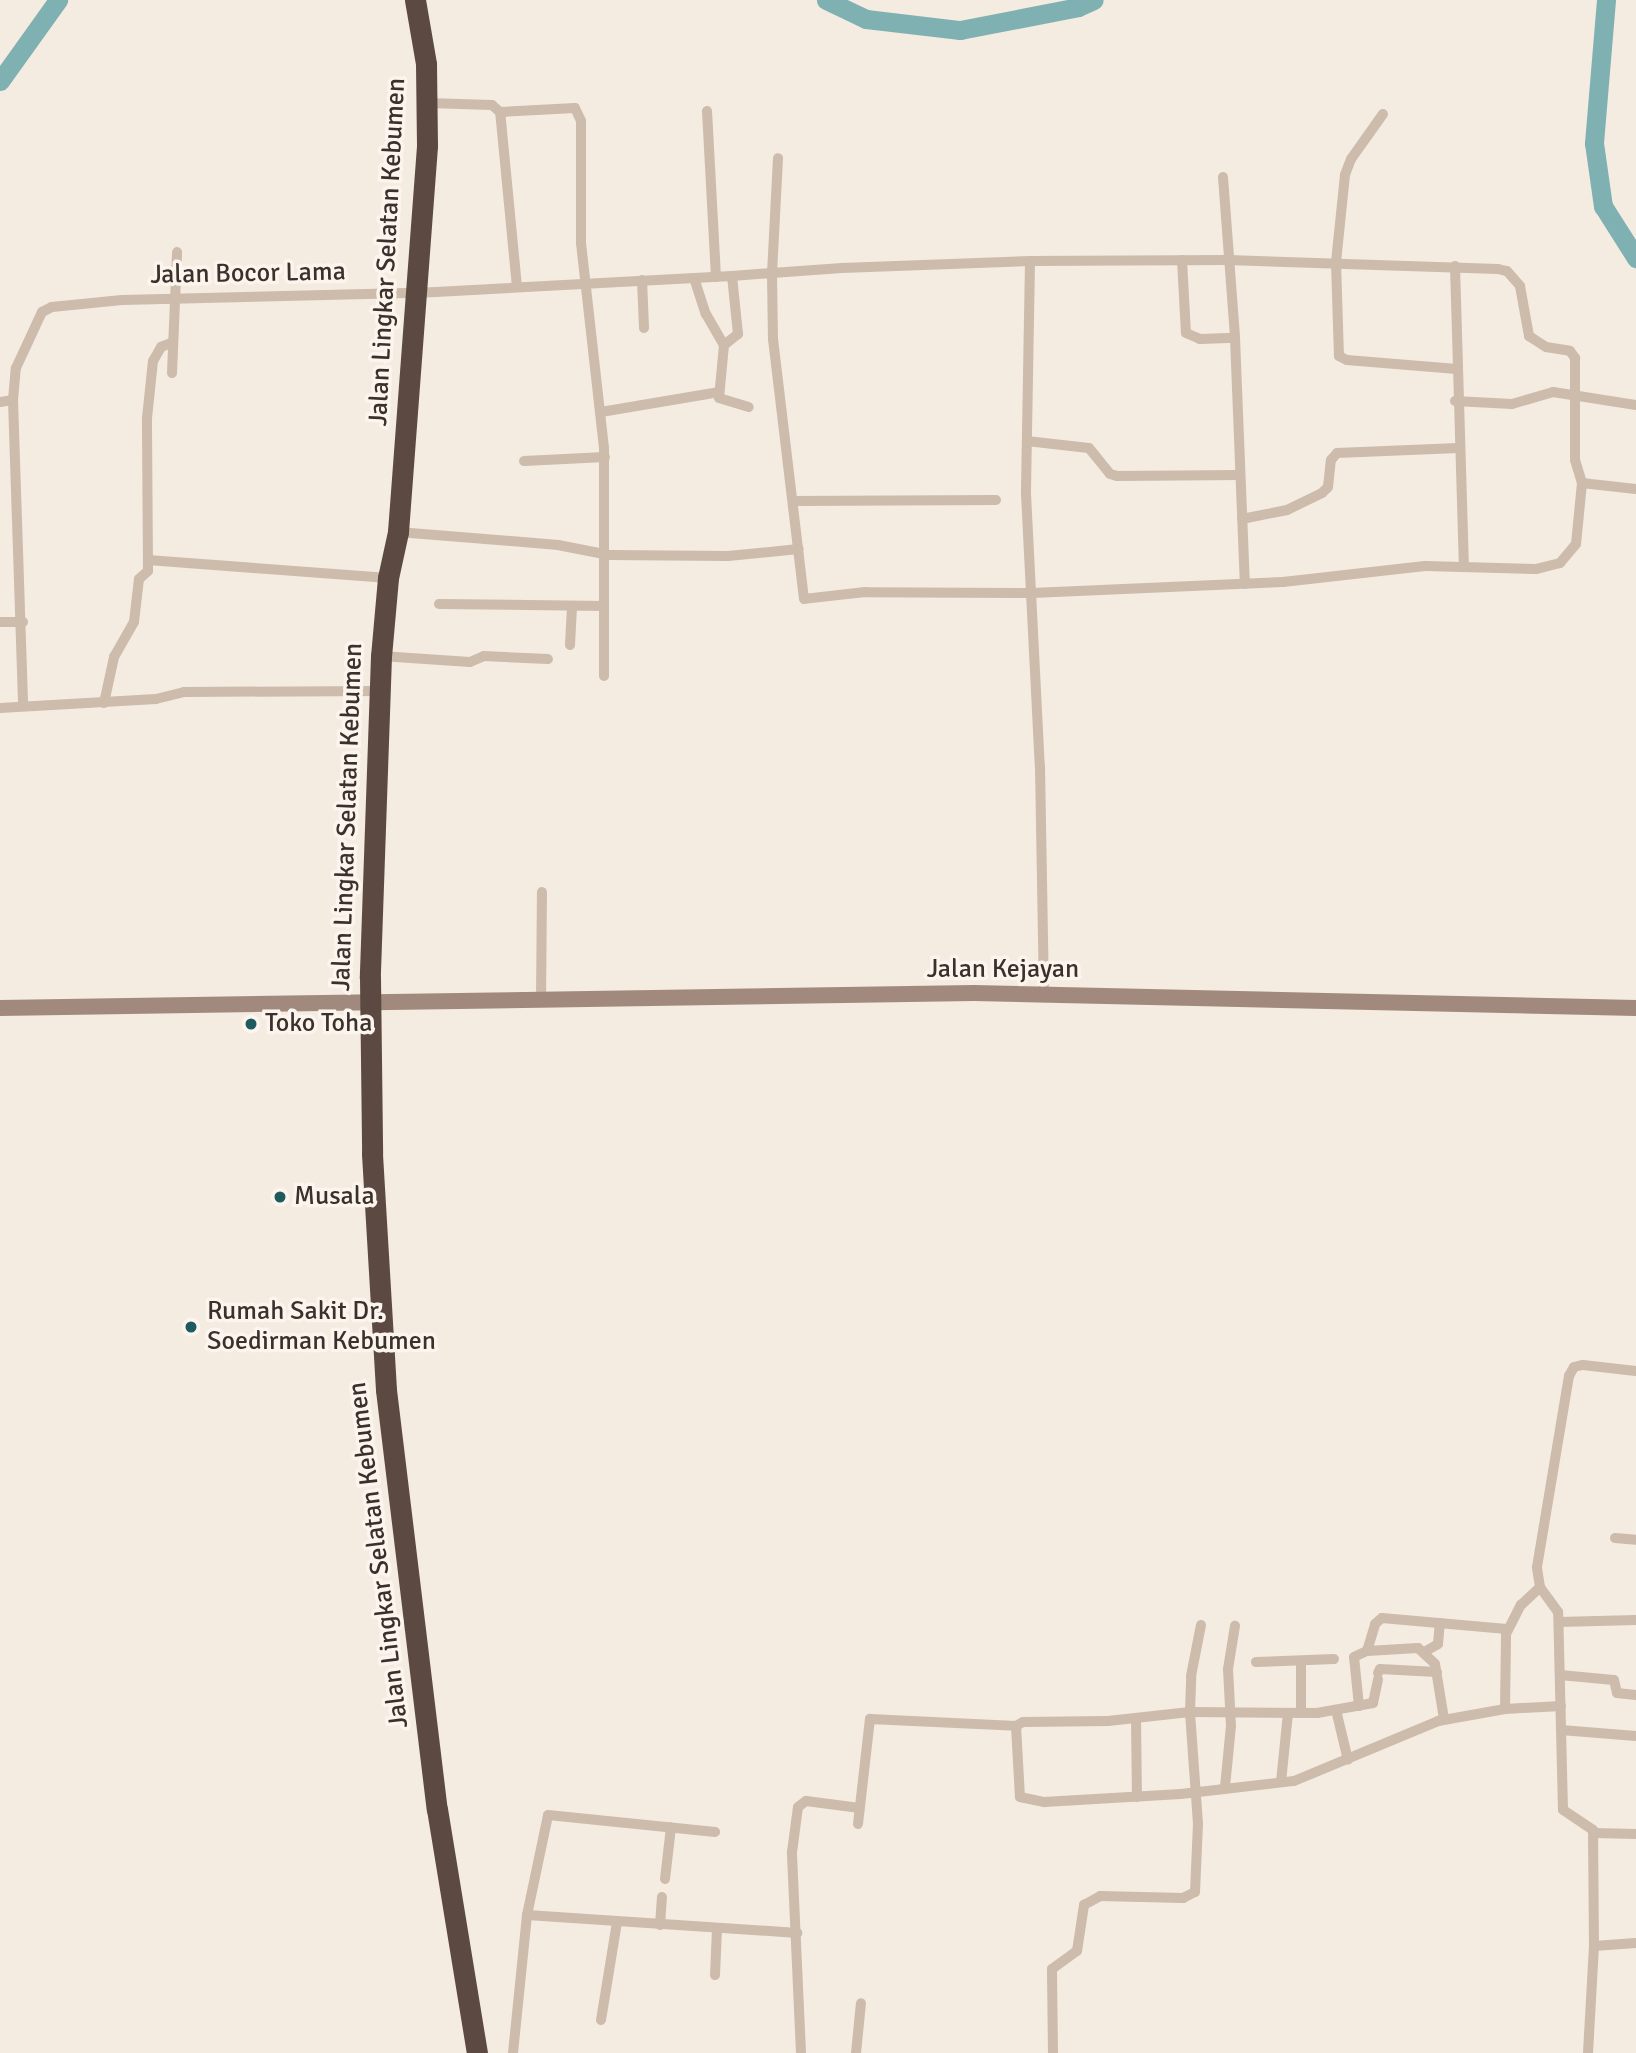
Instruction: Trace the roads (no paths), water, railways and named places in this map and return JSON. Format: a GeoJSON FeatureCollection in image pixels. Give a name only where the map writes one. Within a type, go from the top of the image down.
{"type":"FeatureCollection","features":[{"type":"Feature","properties":{"kind":"highway","name":"Jalan Lingkar Selatan Kebumen"},"geometry":{"type":"LineString","coordinates":[[415,0],[428,103],[417,293],[398,532],[388,578],[379,691],[370,1004],[372,1154],[386,1390],[437,1809],[477,2053]]}},
{"type":"Feature","properties":{"kind":"main road","name":"Jalan Kejayan"},"geometry":{"type":"LineString","coordinates":[[0,1008],[1044,993],[1636,1008]]}},
{"type":"Feature","properties":{"kind":"street"},"geometry":{"type":"LineString","coordinates":[[428,103],[492,105],[500,112],[517,287]]}},
{"type":"Feature","properties":{"kind":"street"},"geometry":{"type":"LineString","coordinates":[[500,112],[570,107],[579,114],[584,282],[605,457],[604,676]]}},
{"type":"Feature","properties":{"kind":"street"},"geometry":{"type":"LineString","coordinates":[[707,111],[716,277]]}},
{"type":"Feature","properties":{"kind":"street"},"geometry":{"type":"LineString","coordinates":[[1383,114],[1351,159],[1345,175],[1336,262],[1339,356],[1347,360],[1457,369]]}},
{"type":"Feature","properties":{"kind":"street"},"geometry":{"type":"LineString","coordinates":[[778,158],[772,273],[773,339],[803,594],[1031,593],[1245,584],[1464,565],[1536,569],[1560,563],[1576,544],[1582,483],[1575,460],[1576,396]]}},
{"type":"Feature","properties":{"kind":"street"},"geometry":{"type":"LineString","coordinates":[[1223,177],[1235,338],[1245,584]]}},
{"type":"Feature","properties":{"kind":"street"},"geometry":{"type":"LineString","coordinates":[[172,373],[171,343],[177,252]]}},
{"type":"Feature","properties":{"kind":"street"},"geometry":{"type":"LineString","coordinates":[[1182,260],[1186,333],[1200,339],[1235,338]]}},
{"type":"Feature","properties":{"kind":"street","name":"Jalan Bocor Lama"},"geometry":{"type":"LineString","coordinates":[[13,400],[16,368],[42,312],[52,307],[174,296],[417,293],[584,282],[1030,261],[1182,260],[1336,262],[1498,269],[1513,277],[1520,286],[1528,336],[1546,347],[1570,351],[1575,358],[1576,396]]}},
{"type":"Feature","properties":{"kind":"street"},"geometry":{"type":"LineString","coordinates":[[1030,261],[1027,441],[1044,993]]}},
{"type":"Feature","properties":{"kind":"street"},"geometry":{"type":"LineString","coordinates":[[1455,266],[1455,401],[1464,565]]}},
{"type":"Feature","properties":{"kind":"street"},"geometry":{"type":"LineString","coordinates":[[724,345],[738,334],[732,276]]}},
{"type":"Feature","properties":{"kind":"street"},"geometry":{"type":"LineString","coordinates":[[694,278],[706,314],[724,345],[719,392],[721,400],[749,407]]}},
{"type":"Feature","properties":{"kind":"street"},"geometry":{"type":"LineString","coordinates":[[642,280],[644,328]]}},
{"type":"Feature","properties":{"kind":"street"},"geometry":{"type":"LineString","coordinates":[[104,703],[114,657],[134,622],[139,579],[148,570],[147,418],[153,361],[162,347],[171,343]]}},
{"type":"Feature","properties":{"kind":"street"},"geometry":{"type":"LineString","coordinates":[[601,412],[719,392]]}},
{"type":"Feature","properties":{"kind":"street"},"geometry":{"type":"LineString","coordinates":[[1455,401],[1513,404],[1546,392],[1636,405]]}},
{"type":"Feature","properties":{"kind":"street"},"geometry":{"type":"LineString","coordinates":[[0,402],[13,400],[23,622],[23,706]]}},
{"type":"Feature","properties":{"kind":"street"},"geometry":{"type":"LineString","coordinates":[[1027,441],[1089,448],[1110,474],[1117,476],[1240,475]]}},
{"type":"Feature","properties":{"kind":"street"},"geometry":{"type":"LineString","coordinates":[[1242,519],[1287,510],[1322,492],[1328,487],[1331,460],[1337,453],[1458,448]]}},
{"type":"Feature","properties":{"kind":"street"},"geometry":{"type":"LineString","coordinates":[[524,461],[605,457]]}},
{"type":"Feature","properties":{"kind":"street"},"geometry":{"type":"LineString","coordinates":[[1582,483],[1636,489]]}},
{"type":"Feature","properties":{"kind":"street"},"geometry":{"type":"LineString","coordinates":[[794,501],[996,500]]}},
{"type":"Feature","properties":{"kind":"street"},"geometry":{"type":"LineString","coordinates":[[398,532],[565,545],[606,555],[728,556],[799,549]]}},
{"type":"Feature","properties":{"kind":"street"},"geometry":{"type":"LineString","coordinates":[[148,560],[388,578]]}},
{"type":"Feature","properties":{"kind":"street"},"geometry":{"type":"LineString","coordinates":[[439,604],[604,606]]}},
{"type":"Feature","properties":{"kind":"street"},"geometry":{"type":"LineString","coordinates":[[570,645],[572,606]]}},
{"type":"Feature","properties":{"kind":"street"},"geometry":{"type":"LineString","coordinates":[[0,622],[23,622]]}},
{"type":"Feature","properties":{"kind":"street"},"geometry":{"type":"LineString","coordinates":[[381,656],[470,662],[484,656],[548,659]]}},
{"type":"Feature","properties":{"kind":"street"},"geometry":{"type":"LineString","coordinates":[[0,708],[169,698],[184,692],[379,691]]}},
{"type":"Feature","properties":{"kind":"street"},"geometry":{"type":"LineString","coordinates":[[541,1001],[542,892]]}},
{"type":"Feature","properties":{"kind":"street"},"geometry":{"type":"LineString","coordinates":[[1588,2053],[1594,1946],[1592,1833],[1591,1825],[1563,1810],[1559,1622],[1555,1605],[1540,1587],[1537,1567],[1569,1376],[1574,1367],[1583,1365],[1636,1371]]}},
{"type":"Feature","properties":{"kind":"street"},"geometry":{"type":"LineString","coordinates":[[1615,1538],[1636,1540]]}},
{"type":"Feature","properties":{"kind":"street"},"geometry":{"type":"LineString","coordinates":[[1505,1709],[1507,1629],[1521,1605],[1540,1587]]}},
{"type":"Feature","properties":{"kind":"street"},"geometry":{"type":"LineString","coordinates":[[1367,1651],[1378,1619],[1507,1629]]}},
{"type":"Feature","properties":{"kind":"street"},"geometry":{"type":"LineString","coordinates":[[1559,1622],[1636,1620]]}},
{"type":"Feature","properties":{"kind":"street"},"geometry":{"type":"LineString","coordinates":[[1359,1706],[1354,1657],[1367,1651],[1399,1647],[1426,1651],[1438,1644],[1440,1623]]}},
{"type":"Feature","properties":{"kind":"street"},"geometry":{"type":"LineString","coordinates":[[1053,2053],[1052,1969],[1077,1951],[1084,1905],[1100,1896],[1183,1898],[1195,1892],[1198,1861],[1190,1712],[1191,1676],[1201,1625]]}},
{"type":"Feature","properties":{"kind":"street"},"geometry":{"type":"LineString","coordinates":[[1225,1787],[1235,1626]]}},
{"type":"Feature","properties":{"kind":"street"},"geometry":{"type":"LineString","coordinates":[[1399,1647],[1400,1670]]}},
{"type":"Feature","properties":{"kind":"street"},"geometry":{"type":"LineString","coordinates":[[1426,1651],[1437,1672],[1444,1720]]}},
{"type":"Feature","properties":{"kind":"street"},"geometry":{"type":"LineString","coordinates":[[1256,1662],[1301,1663],[1334,1658]]}},
{"type":"Feature","properties":{"kind":"street"},"geometry":{"type":"LineString","coordinates":[[1301,1663],[1301,1713]]}},
{"type":"Feature","properties":{"kind":"street"},"geometry":{"type":"LineString","coordinates":[[858,1824],[870,1719],[1016,1727],[1023,1722],[1136,1718],[1190,1712],[1301,1713],[1336,1710],[1376,1700],[1380,1669],[1437,1672]]}},
{"type":"Feature","properties":{"kind":"street"},"geometry":{"type":"LineString","coordinates":[[1560,1675],[1614,1680],[1617,1693],[1636,1695]]}},
{"type":"Feature","properties":{"kind":"street"},"geometry":{"type":"LineString","coordinates":[[1016,1727],[1023,1801],[1137,1797],[1281,1782],[1348,1760],[1444,1720],[1505,1709],[1561,1706]]}},
{"type":"Feature","properties":{"kind":"street"},"geometry":{"type":"LineString","coordinates":[[1336,1710],[1348,1760]]}},
{"type":"Feature","properties":{"kind":"street"},"geometry":{"type":"LineString","coordinates":[[1281,1782],[1288,1713]]}},
{"type":"Feature","properties":{"kind":"street"},"geometry":{"type":"LineString","coordinates":[[1136,1718],[1137,1797]]}},
{"type":"Feature","properties":{"kind":"street"},"geometry":{"type":"LineString","coordinates":[[1561,1730],[1636,1736]]}},
{"type":"Feature","properties":{"kind":"street"},"geometry":{"type":"LineString","coordinates":[[801,2053],[792,1852],[799,1803],[860,1808]]}},
{"type":"Feature","properties":{"kind":"street"},"geometry":{"type":"LineString","coordinates":[[513,2053],[527,1915],[549,1814],[715,1832]]}},
{"type":"Feature","properties":{"kind":"street"},"geometry":{"type":"LineString","coordinates":[[666,1879],[671,1827]]}},
{"type":"Feature","properties":{"kind":"street"},"geometry":{"type":"LineString","coordinates":[[1592,1833],[1636,1834]]}},
{"type":"Feature","properties":{"kind":"street"},"geometry":{"type":"LineString","coordinates":[[660,1925],[662,1897]]}},
{"type":"Feature","properties":{"kind":"street"},"geometry":{"type":"LineString","coordinates":[[527,1915],[717,1930],[797,1933]]}},
{"type":"Feature","properties":{"kind":"street"},"geometry":{"type":"LineString","coordinates":[[601,2020],[617,1922]]}},
{"type":"Feature","properties":{"kind":"street"},"geometry":{"type":"LineString","coordinates":[[715,1975],[717,1930]]}},
{"type":"Feature","properties":{"kind":"street"},"geometry":{"type":"LineString","coordinates":[[1594,1946],[1636,1943]]}},
{"type":"Feature","properties":{"kind":"street"},"geometry":{"type":"LineString","coordinates":[[856,2053],[861,2003]]}},
{"type":"Feature","properties":{"kind":"waterway"},"geometry":{"type":"LineString","coordinates":[[0,81],[58,0]]}},
{"type":"Feature","properties":{"kind":"waterway"},"geometry":{"type":"LineString","coordinates":[[826,0],[866,19],[960,30],[1078,7],[1094,0]]}},
{"type":"Feature","properties":{"kind":"waterway"},"geometry":{"type":"LineString","coordinates":[[1606,0],[1594,143],[1603,206],[1636,258]]}},
{"type":"Feature","properties":{"kind":"place","name":"Toko Toha"},"geometry":{"type":"Point","coordinates":[251,1024]}},
{"type":"Feature","properties":{"kind":"place","name":"Musala"},"geometry":{"type":"Point","coordinates":[280,1197]}},
{"type":"Feature","properties":{"kind":"place","name":"Rumah Sakit Dr. Soedirman Kebumen"},"geometry":{"type":"Point","coordinates":[191,1327]}}]}
